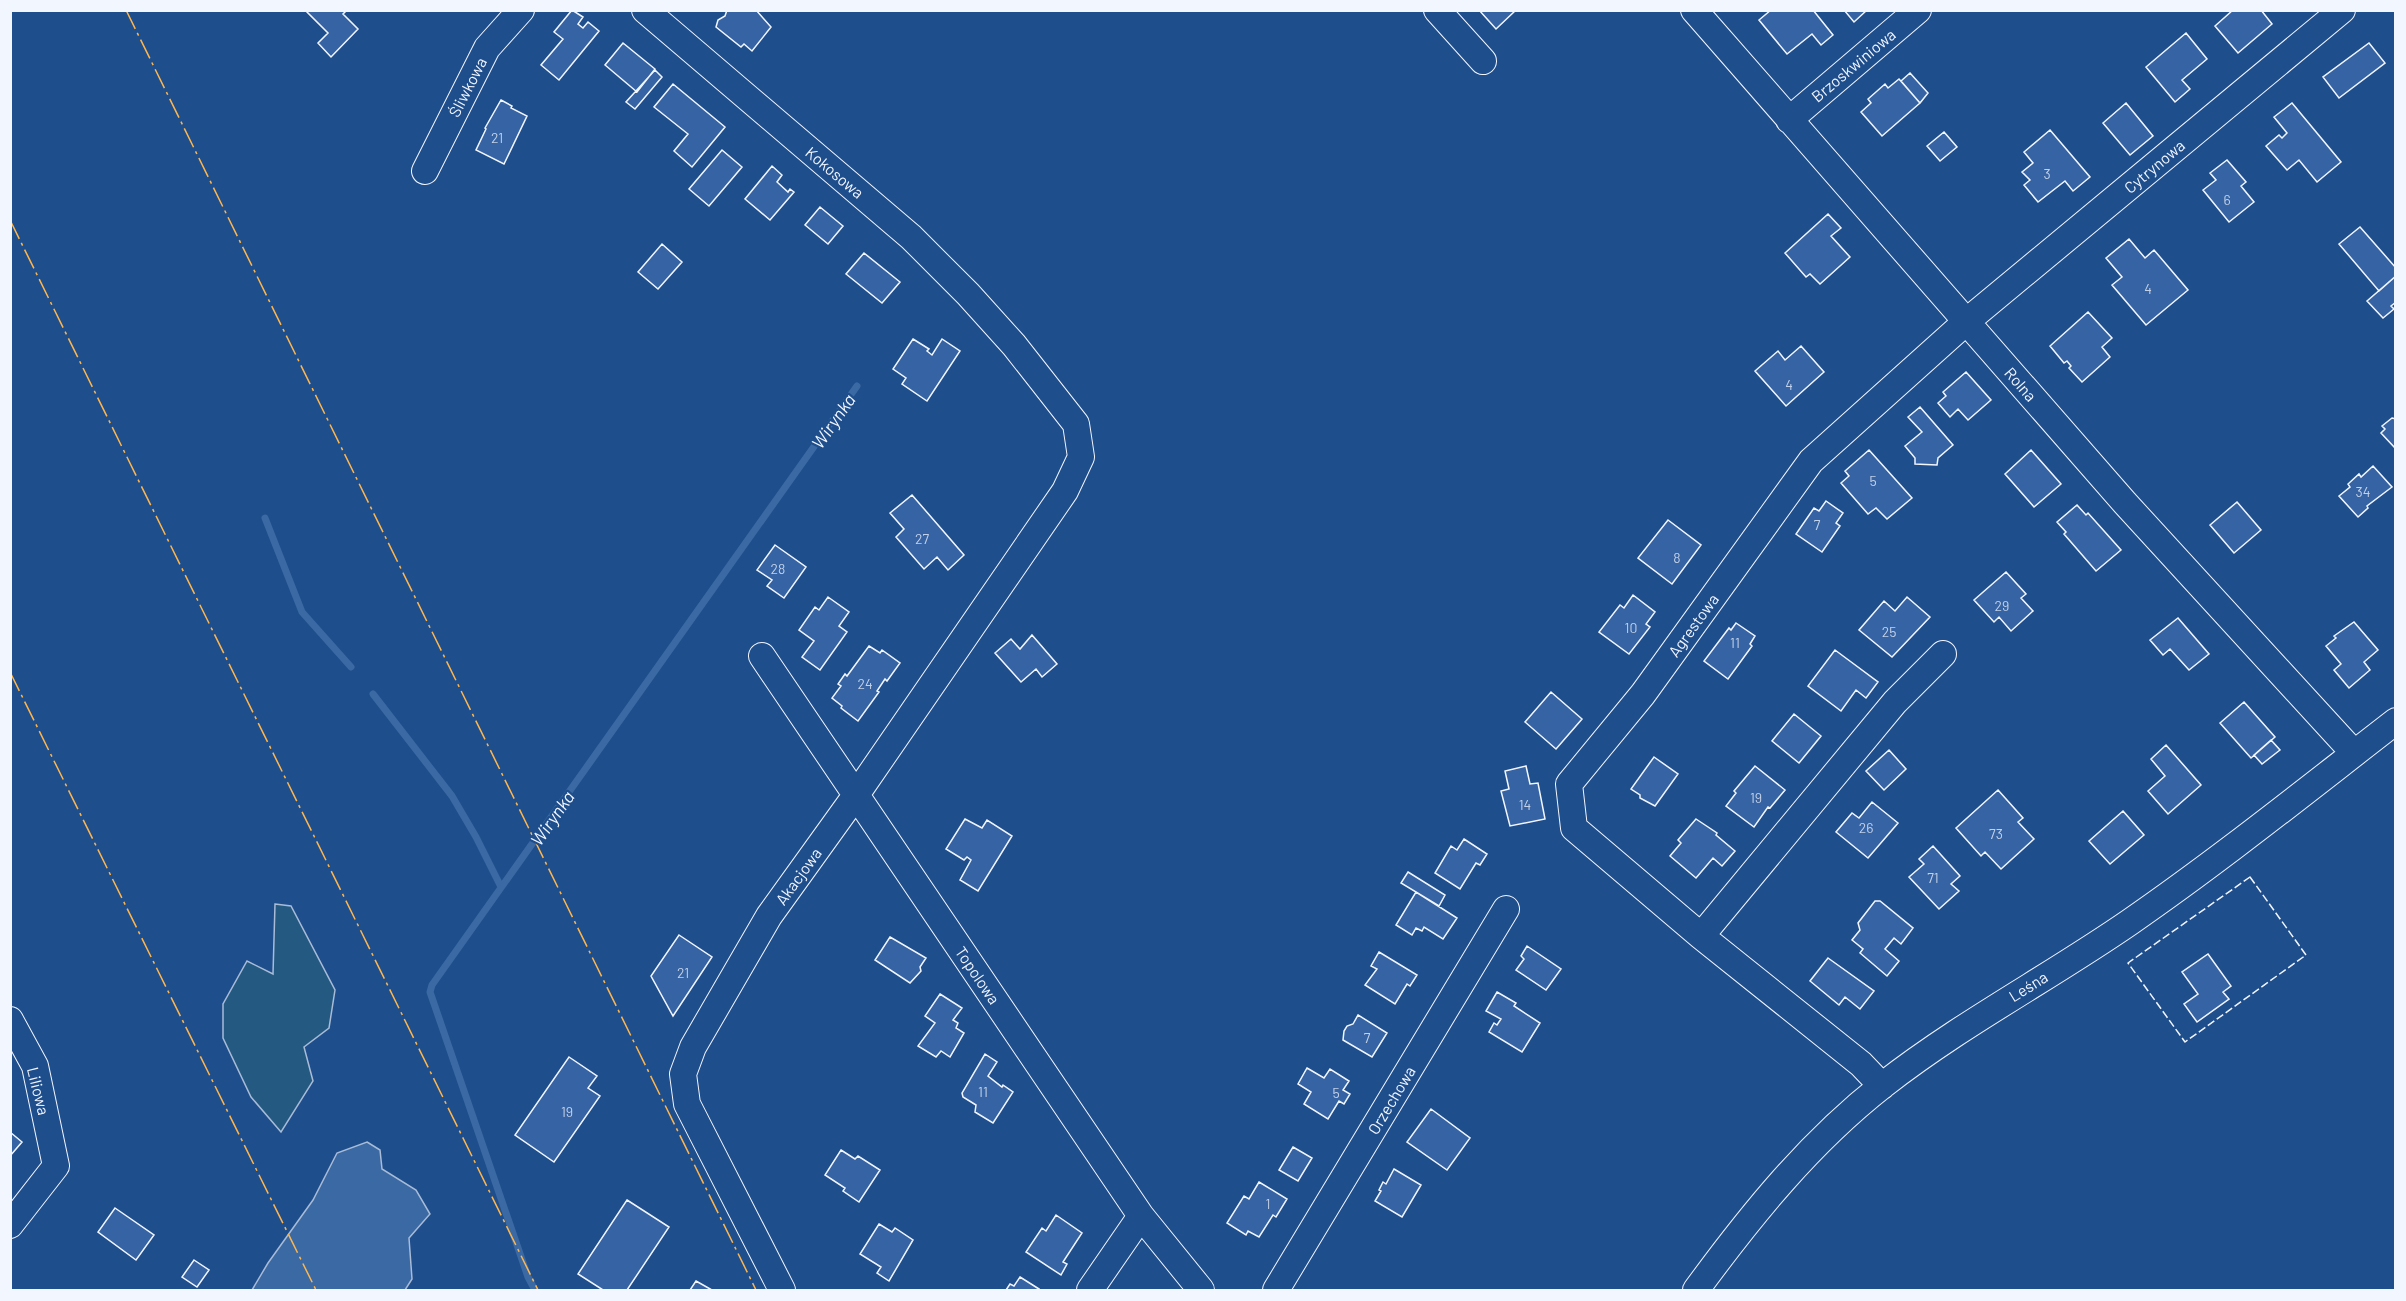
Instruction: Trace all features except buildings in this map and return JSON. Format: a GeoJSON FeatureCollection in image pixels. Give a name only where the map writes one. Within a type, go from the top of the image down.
{"type":"FeatureCollection","features":[{"type":"Feature","properties":{"kind":"street","name":"Śliwkowa"},"geometry":{"type":"LineString","coordinates":[[425,171],[487,48],[521,10]]}},
{"type":"Feature","properties":{"kind":"street","name":"Kokosowa"},"geometry":{"type":"LineString","coordinates":[[645,10],[911,237],[968,294],[1014,345],[1076,424],[1080,457],[1065,491]]}},
{"type":"Feature","properties":{"kind":"street"},"geometry":{"type":"LineString","coordinates":[[1437,10],[1483,61]]}},
{"type":"Feature","properties":{"kind":"street","name":"Rolna"},"geometry":{"type":"LineString","coordinates":[[1694,10],[2125,503],[2354,753]]}},
{"type":"Feature","properties":{"kind":"street","name":"Brzoskwiniowa"},"geometry":{"type":"LineString","coordinates":[[1789,120],[1917,10]]}},
{"type":"Feature","properties":{"kind":"street","name":"Cytrynowa"},"geometry":{"type":"LineString","coordinates":[[1967,321],[2342,10]]}},
{"type":"Feature","properties":{"kind":"street","name":"Agrestowa"},"geometry":{"type":"LineString","coordinates":[[1882,1086],[1861,1064],[1701,936],[1574,828],[1569,784],[1643,694],[1811,461],[1967,321]]}},
{"type":"Feature","properties":{"kind":"street","name":"Akacjowa"},"geometry":{"type":"LineString","coordinates":[[782,1290],[687,1104],[683,1074],[693,1047],[769,916],[856,795],[1065,491]]}},
{"type":"Feature","properties":{"kind":"street"},"geometry":{"type":"LineString","coordinates":[[1701,936],[1895,702],[1943,654]]}},
{"type":"Feature","properties":{"kind":"street","name":"Topolowa"},"geometry":{"type":"LineString","coordinates":[[762,656],[1141,1216],[1201,1290]]}},
{"type":"Feature","properties":{"kind":"street","name":"Leśna"},"geometry":{"type":"LineString","coordinates":[[1696,1290],[1743,1226],[1811,1149],[1882,1086],[2020,991],[2130,922],[2190,879],[2396,721]]}},
{"type":"Feature","properties":{"kind":"street","name":"Orzechowa"},"geometry":{"type":"LineString","coordinates":[[1276,1290],[1506,909]]}},
{"type":"Feature","properties":{"kind":"street","name":"Liliowa"},"geometry":{"type":"LineString","coordinates":[[10,1020],[35,1066],[56,1166],[10,1225]]}},
{"type":"Feature","properties":{"kind":"street"},"geometry":{"type":"LineString","coordinates":[[1090,1290],[1141,1216]]}},
{"type":"Feature","properties":{"kind":"shaded area"},"geometry":{"type":"Polygon","coordinates":[[[275,904],[291,906],[335,990],[329,1028],[304,1047],[313,1081],[281,1132],[251,1097],[223,1038],[223,1004],[247,961],[273,974],[275,904]]]}},
{"type":"Feature","properties":{"kind":"shaded area"},"geometry":{"type":"Polygon","coordinates":[[[367,1142],[380,1150],[382,1169],[416,1190],[430,1214],[409,1238],[412,1279],[405,1290],[252,1290],[268,1263],[313,1200],[337,1153],[367,1142]]]}},
{"type":"Feature","properties":{"kind":"waterway","name":"Wirynka"},"geometry":{"type":"LineString","coordinates":[[535,1290],[528,1277],[430,992],[432,985],[857,386]]}},
{"type":"Feature","properties":{"kind":"waterway"},"geometry":{"type":"LineString","coordinates":[[265,518],[302,612],[351,667]]}},
{"type":"Feature","properties":{"kind":"waterway"},"geometry":{"type":"LineString","coordinates":[[373,694],[452,796],[501,887]]}},
{"type":"Feature","properties":{"kind":"fence"},"geometry":{"type":"LineString","coordinates":[[2250,877],[2306,955],[2185,1042],[2128,963],[2250,877]]}},
{"type":"Feature","properties":{"kind":"power"},"geometry":{"type":"LineString","coordinates":[[126,10],[756,1290]]}},
{"type":"Feature","properties":{"kind":"power"},"geometry":{"type":"LineString","coordinates":[[10,220],[538,1290]]}},
{"type":"Feature","properties":{"kind":"power"},"geometry":{"type":"LineString","coordinates":[[10,672],[316,1290]]}}]}
